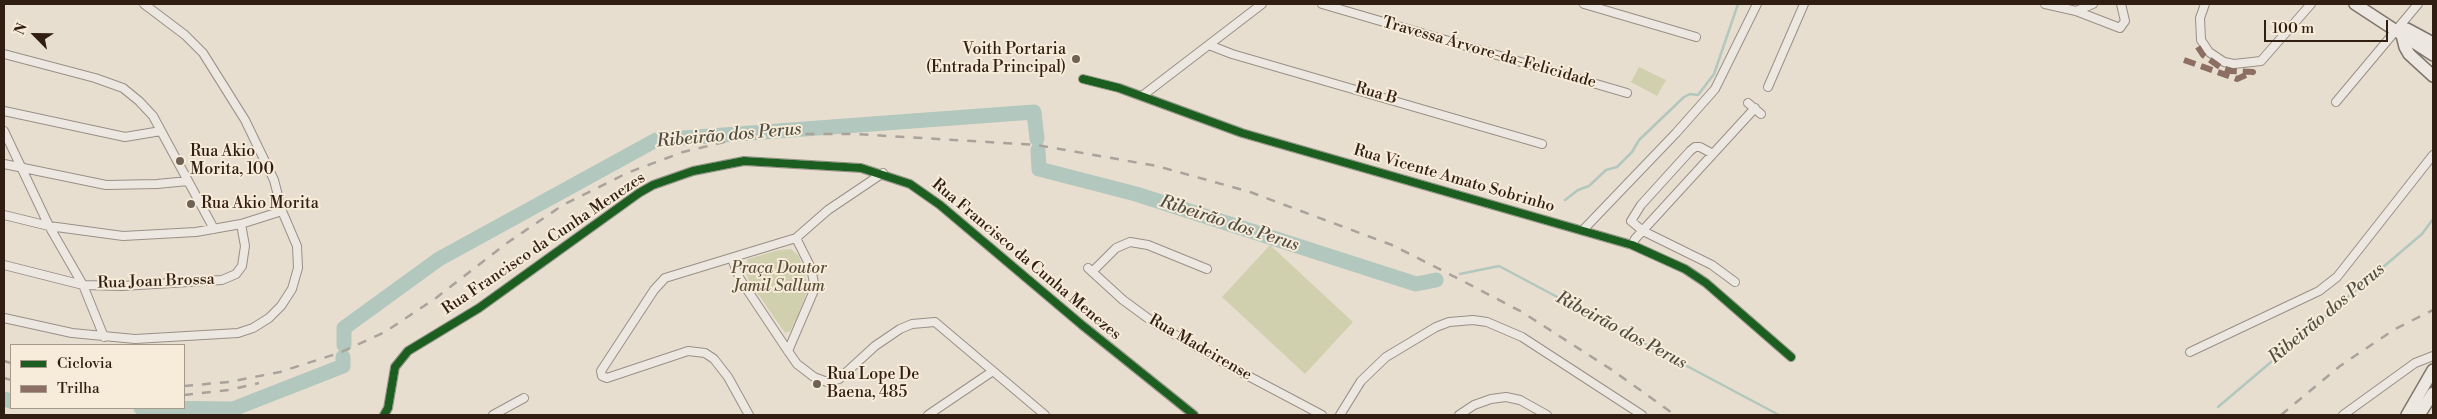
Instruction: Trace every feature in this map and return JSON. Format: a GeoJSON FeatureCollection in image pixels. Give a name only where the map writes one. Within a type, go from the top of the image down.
{"type":"FeatureCollection","features":[{"type":"Feature","properties":{"kind":"main road"},"geometry":{"type":"LineString","coordinates":[[2355,4],[2433,56]]}},
{"type":"Feature","properties":{"kind":"main road"},"geometry":{"type":"LineString","coordinates":[[2399,33],[2407,29],[2433,43]]}},
{"type":"Feature","properties":{"kind":"main road"},"geometry":{"type":"LineString","coordinates":[[2399,33],[2409,54],[2433,76]]}},
{"type":"Feature","properties":{"kind":"main road"},"geometry":{"type":"LineString","coordinates":[[2407,415],[2433,370]]}},
{"type":"Feature","properties":{"kind":"main road"},"geometry":{"type":"LineString","coordinates":[[2419,415],[2433,393]]}},
{"type":"Feature","properties":{"kind":"street"},"geometry":{"type":"LineString","coordinates":[[4,318],[72,333],[135,339],[238,333],[253,328],[269,318],[281,306],[292,289],[297,276],[299,257],[297,246],[282,211],[274,180],[245,120],[203,53],[185,35],[144,4]]}},
{"type":"Feature","properties":{"kind":"street"},"geometry":{"type":"LineString","coordinates":[[1142,96],[1262,4]]}},
{"type":"Feature","properties":{"kind":"street","name":"Travessa Árvore-da-Felicidade"},"geometry":{"type":"LineString","coordinates":[[1322,4],[1627,93]]}},
{"type":"Feature","properties":{"kind":"street"},"geometry":{"type":"LineString","coordinates":[[1584,4],[1696,37]]}},
{"type":"Feature","properties":{"kind":"street"},"geometry":{"type":"LineString","coordinates":[[1583,230],[1676,133],[1715,89],[1757,4]]}},
{"type":"Feature","properties":{"kind":"street"},"geometry":{"type":"LineString","coordinates":[[1768,87],[1804,4]]}},
{"type":"Feature","properties":{"kind":"street"},"geometry":{"type":"LineString","coordinates":[[2045,4],[2076,11],[2120,28],[2125,21],[2121,4]]}},
{"type":"Feature","properties":{"kind":"street"},"geometry":{"type":"LineString","coordinates":[[2076,11],[2093,4]]}},
{"type":"Feature","properties":{"kind":"street"},"geometry":{"type":"LineString","coordinates":[[2205,4],[2199,26],[2201,40],[2210,52],[2224,62],[2234,64],[2261,61],[2312,4]]}},
{"type":"Feature","properties":{"kind":"street"},"geometry":{"type":"LineString","coordinates":[[2336,102],[2399,33],[2418,4]]}},
{"type":"Feature","properties":{"kind":"street","name":"Rua B"},"geometry":{"type":"LineString","coordinates":[[1209,45],[1232,54],[1542,144]]}},
{"type":"Feature","properties":{"kind":"street"},"geometry":{"type":"LineString","coordinates":[[4,54],[96,78],[122,88],[139,101],[153,116],[214,229]]}},
{"type":"Feature","properties":{"kind":"street","name":"Rua Vicente Amato Sobrinho"},"geometry":{"type":"LineString","coordinates":[[1083,79],[1142,96],[1211,123],[1250,135],[1632,245],[1685,270],[1706,283],[1791,357]]}},
{"type":"Feature","properties":{"kind":"street"},"geometry":{"type":"LineString","coordinates":[[1632,245],[1713,154],[1758,111],[1748,103]]}},
{"type":"Feature","properties":{"kind":"street"},"geometry":{"type":"LineString","coordinates":[[4,110],[125,137],[161,131]]}},
{"type":"Feature","properties":{"kind":"street"},"geometry":{"type":"LineString","coordinates":[[4,130],[49,226],[83,285],[104,337]]}},
{"type":"Feature","properties":{"kind":"street"},"geometry":{"type":"LineString","coordinates":[[1713,154],[1700,147],[1695,147],[1631,218],[1634,225],[1643,231],[1676,244],[1712,265],[1735,282]]}},
{"type":"Feature","properties":{"kind":"street"},"geometry":{"type":"LineString","coordinates":[[2190,352],[2319,291],[2337,277],[2433,155]]}},
{"type":"Feature","properties":{"kind":"street","name":"Rua Francisco da Cunha Menezes"},"geometry":{"type":"LineString","coordinates":[[384,415],[388,408],[395,367],[408,351],[478,308],[618,207],[653,185],[714,165],[744,161],[843,166],[883,173],[910,184],[940,205],[1082,325],[1194,415]]}},
{"type":"Feature","properties":{"kind":"street"},"geometry":{"type":"LineString","coordinates":[[4,164],[106,185],[188,181]]}},
{"type":"Feature","properties":{"kind":"street"},"geometry":{"type":"LineString","coordinates":[[745,415],[728,377],[714,359],[699,351],[688,351],[613,377],[604,377],[600,373],[654,290],[669,276],[732,259],[796,238],[812,221],[883,173]]}},
{"type":"Feature","properties":{"kind":"street"},"geometry":{"type":"LineString","coordinates":[[4,215],[49,226],[123,236],[214,229],[241,224],[282,211]]}},
{"type":"Feature","properties":{"kind":"street","name":"Rua Joan Brossa"},"geometry":{"type":"LineString","coordinates":[[83,285],[136,285],[228,278],[236,274],[242,266],[245,246],[241,224]]}},
{"type":"Feature","properties":{"kind":"street"},"geometry":{"type":"LineString","coordinates":[[788,351],[812,300],[815,288],[811,268],[796,238]]}},
{"type":"Feature","properties":{"kind":"street","name":"Rua Madeirense"},"geometry":{"type":"LineString","coordinates":[[1207,269],[1148,246],[1130,242],[1116,248],[1090,270],[1123,300],[1153,322],[1235,369],[1322,415]]}},
{"type":"Feature","properties":{"kind":"street"},"geometry":{"type":"LineString","coordinates":[[732,259],[740,279],[788,351],[805,371],[822,381],[831,381],[844,376],[875,346],[900,329],[912,324],[935,322],[1045,415]]}},
{"type":"Feature","properties":{"kind":"street"},"geometry":{"type":"LineString","coordinates":[[4,265],[83,285]]}},
{"type":"Feature","properties":{"kind":"street"},"geometry":{"type":"LineString","coordinates":[[1340,415],[1362,381],[1386,357],[1436,327],[1449,322],[1473,320],[1487,322],[1522,337],[1642,415]]}},
{"type":"Feature","properties":{"kind":"street"},"geometry":{"type":"LineString","coordinates":[[2343,415],[2415,363],[2433,356]]}},
{"type":"Feature","properties":{"kind":"street"},"geometry":{"type":"LineString","coordinates":[[928,415],[993,371]]}},
{"type":"Feature","properties":{"kind":"street"},"geometry":{"type":"LineString","coordinates":[[1459,415],[1474,405],[1491,399],[1506,397],[1520,400],[1547,415]]}},
{"type":"Feature","properties":{"kind":"street"},"geometry":{"type":"LineString","coordinates":[[493,415],[524,398]]}},
{"type":"Feature","properties":{"kind":"green space"},"geometry":{"type":"Polygon","coordinates":[[[1639,67],[1666,80],[1657,96],[1631,82],[1639,67]]]}},
{"type":"Feature","properties":{"kind":"green space"},"geometry":{"type":"Polygon","coordinates":[[[1270,245],[1353,322],[1305,374],[1222,297],[1270,245]]]}},
{"type":"Feature","properties":{"kind":"green space","name":"Praça Doutor Jamil Sallum"},"geometry":{"type":"Polygon","coordinates":[[[791,249],[799,256],[807,284],[806,294],[796,320],[790,331],[785,333],[749,281],[745,267],[748,259],[779,250],[791,249]]]}},
{"type":"Feature","properties":{"kind":"waterway"},"geometry":{"type":"LineString","coordinates":[[1565,200],[1578,190],[1589,186],[1606,170],[1617,167],[1632,152],[1639,140],[1684,97],[1690,94],[1698,95],[1714,74],[1738,4]]}},
{"type":"Feature","properties":{"kind":"waterway","name":"Ribeirão dos Perus"},"geometry":{"type":"LineString","coordinates":[[344,345],[344,328],[439,259],[656,140],[1034,112],[1037,139]]}},
{"type":"Feature","properties":{"kind":"waterway","name":"Ribeirão dos Perus"},"geometry":{"type":"LineString","coordinates":[[1038,150],[1039,169],[1136,194],[1416,284],[1436,280]]}},
{"type":"Feature","properties":{"kind":"waterway","name":"Ribeirão dos Perus"},"geometry":{"type":"LineString","coordinates":[[2218,407],[2422,234],[2433,219]]}},
{"type":"Feature","properties":{"kind":"waterway","name":"Ribeirão dos Perus"},"geometry":{"type":"LineString","coordinates":[[1460,274],[1499,266],[1779,415]]}},
{"type":"Feature","properties":{"kind":"waterway","name":"Ribeirão dos Perus"},"geometry":{"type":"LineString","coordinates":[[185,408],[233,409],[343,366],[343,357]]}},
{"type":"Feature","properties":{"kind":"waterway","name":"Ribeirão dos Perus"},"geometry":{"type":"LineString","coordinates":[[4,399],[10,401]]}},
{"type":"Feature","properties":{"kind":"railway"},"geometry":{"type":"LineString","coordinates":[[185,386],[229,382],[280,372],[339,353],[385,332],[436,298],[507,243],[563,205],[627,173],[683,152],[737,139],[803,134],[855,134],[1037,145],[1157,166],[1250,192],[1392,245],[1522,312],[1612,370],[1675,415]]}},
{"type":"Feature","properties":{"kind":"railway"},"geometry":{"type":"LineString","coordinates":[[2281,415],[2340,366],[2395,329],[2433,310]]}},
{"type":"Feature","properties":{"kind":"railway"},"geometry":{"type":"LineString","coordinates":[[4,361],[10,363]]}},
{"type":"Feature","properties":{"kind":"railway"},"geometry":{"type":"LineString","coordinates":[[4,378],[10,380]]}},
{"type":"Feature","properties":{"kind":"railway"},"geometry":{"type":"LineString","coordinates":[[185,395],[229,390],[259,383]]}},
{"type":"Feature","properties":{"kind":"marked path"},"geometry":{"type":"LineString","coordinates":[[2184,60],[2237,79],[2253,72],[2231,71],[2220,67],[2203,55],[2196,44]]}},
{"type":"Feature","properties":{"kind":"cycle path"},"geometry":{"type":"LineString","coordinates":[[1083,79],[1119,88],[1242,133],[1632,245],[1685,269],[1706,283],[1791,357]]}},
{"type":"Feature","properties":{"kind":"cycle path"},"geometry":{"type":"LineString","coordinates":[[384,415],[388,408],[395,367],[408,351],[479,308],[639,193],[653,185],[693,171],[744,161],[861,168],[910,184],[940,205],[1082,325],[1194,415]]}},
{"type":"Feature","properties":{"kind":"place","name":"Voith Portaria (Entrada Principal)"},"geometry":{"type":"Point","coordinates":[1076,59]}},
{"type":"Feature","properties":{"kind":"place","name":"Rua Akio Morita, 100"},"geometry":{"type":"Point","coordinates":[180,161]}},
{"type":"Feature","properties":{"kind":"place","name":"Rua Akio Morita"},"geometry":{"type":"Point","coordinates":[191,204]}},
{"type":"Feature","properties":{"kind":"place","name":"Rua Lope De Baena, 485"},"geometry":{"type":"Point","coordinates":[817,384]}}]}
